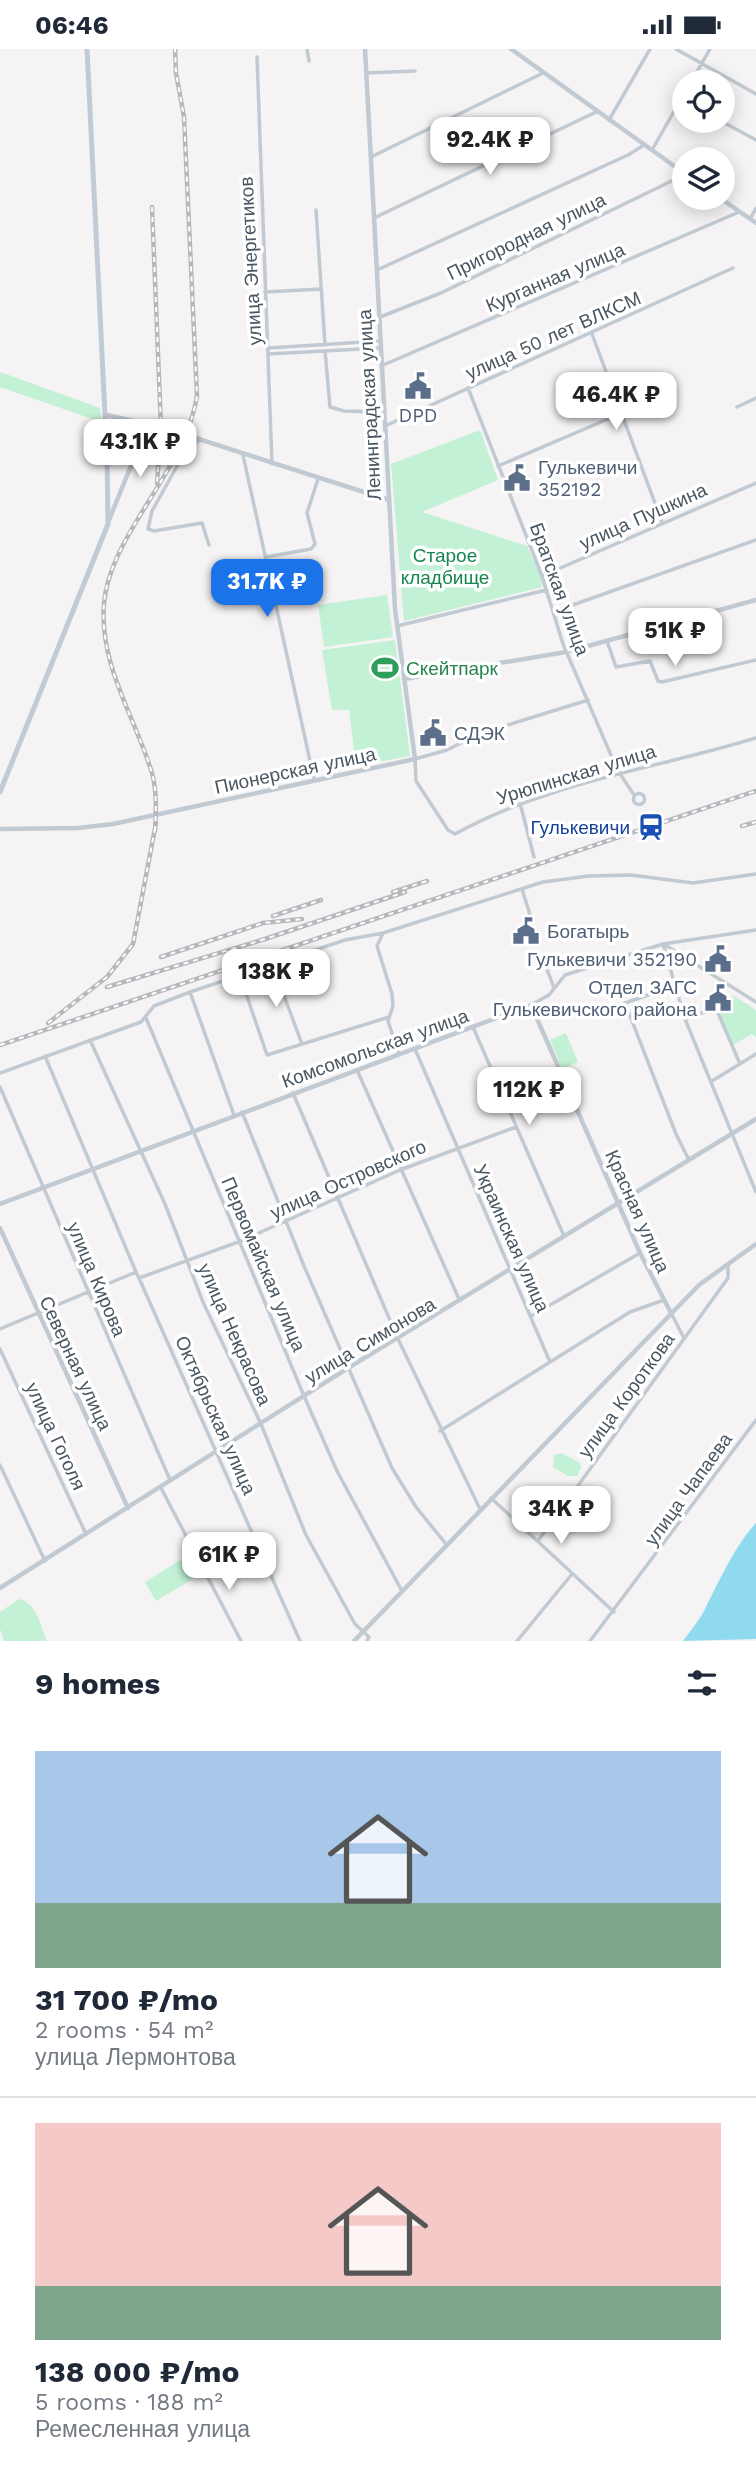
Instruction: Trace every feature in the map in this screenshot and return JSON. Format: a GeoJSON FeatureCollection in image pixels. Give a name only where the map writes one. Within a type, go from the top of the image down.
{"type":"FeatureCollection","features":[{"type":"Feature","properties":{"kind":"main road"},"geometry":{"type":"LineString","coordinates":[[0,792],[108,524],[106,415],[87,49]]}},
{"type":"Feature","properties":{"kind":"street"},"geometry":{"type":"LineString","coordinates":[[307,49],[309,61]]}},
{"type":"Feature","properties":{"kind":"street","name":"Ленинградская улица"},"geometry":{"type":"LineString","coordinates":[[365,49],[397,625],[415,759]]}},
{"type":"Feature","properties":{"kind":"street"},"geometry":{"type":"LineString","coordinates":[[511,49],[672,165]]}},
{"type":"Feature","properties":{"kind":"street"},"geometry":{"type":"LineString","coordinates":[[609,120],[650,49]]}},
{"type":"Feature","properties":{"kind":"street"},"geometry":{"type":"LineString","coordinates":[[676,49],[756,94]]}},
{"type":"Feature","properties":{"kind":"street"},"geometry":{"type":"LineString","coordinates":[[699,70],[710,49]]}},
{"type":"Feature","properties":{"kind":"street","name":"улица Энергетиков"},"geometry":{"type":"LineString","coordinates":[[257,57],[272,464]]}},
{"type":"Feature","properties":{"kind":"street"},"geometry":{"type":"LineString","coordinates":[[366,73],[415,71]]}},
{"type":"Feature","properties":{"kind":"street"},"geometry":{"type":"LineString","coordinates":[[369,158],[543,73]]}},
{"type":"Feature","properties":{"kind":"street"},"geometry":{"type":"LineString","coordinates":[[373,219],[596,112]]}},
{"type":"Feature","properties":{"kind":"street"},"geometry":{"type":"LineString","coordinates":[[652,150],[672,116]]}},
{"type":"Feature","properties":{"kind":"street"},"geometry":{"type":"LineString","coordinates":[[735,129],[756,140]]}},
{"type":"Feature","properties":{"kind":"street"},"geometry":{"type":"LineString","coordinates":[[376,271],[617,161],[644,145]]}},
{"type":"Feature","properties":{"kind":"street","name":"Пригородная улица"},"geometry":{"type":"LineString","coordinates":[[378,317],[441,293],[672,180]]}},
{"type":"Feature","properties":{"kind":"street"},"geometry":{"type":"LineString","coordinates":[[735,208],[756,223]]}},
{"type":"Feature","properties":{"kind":"street"},"geometry":{"type":"LineString","coordinates":[[750,219],[756,208]]}},
{"type":"Feature","properties":{"kind":"street"},"geometry":{"type":"LineString","coordinates":[[316,210],[325,345]]}},
{"type":"Feature","properties":{"kind":"street","name":"Курганная улица"},"geometry":{"type":"LineString","coordinates":[[381,366],[740,212]]}},
{"type":"Feature","properties":{"kind":"street","name":"улица 50 лет ВЛКСМ"},"geometry":{"type":"LineString","coordinates":[[385,426],[733,268]]}},
{"type":"Feature","properties":{"kind":"street"},"geometry":{"type":"LineString","coordinates":[[265,292],[321,289]]}},
{"type":"Feature","properties":{"kind":"street"},"geometry":{"type":"LineString","coordinates":[[592,334],[662,522]]}},
{"type":"Feature","properties":{"kind":"street"},"geometry":{"type":"LineString","coordinates":[[268,348],[380,341]]}},
{"type":"Feature","properties":{"kind":"street"},"geometry":{"type":"LineString","coordinates":[[268,354],[380,348]]}},
{"type":"Feature","properties":{"kind":"street"},"geometry":{"type":"LineString","coordinates":[[325,351],[330,407],[344,411],[384,412]]}},
{"type":"Feature","properties":{"kind":"street","name":"Братская улица"},"geometry":{"type":"LineString","coordinates":[[468,389],[542,576],[566,652],[619,773],[634,795]]}},
{"type":"Feature","properties":{"kind":"street"},"geometry":{"type":"LineString","coordinates":[[737,407],[756,398]]}},
{"type":"Feature","properties":{"kind":"street"},"geometry":{"type":"LineString","coordinates":[[498,466],[622,412]]}},
{"type":"Feature","properties":{"kind":"street"},"geometry":{"type":"LineString","coordinates":[[106,415],[148,423],[389,500]]}},
{"type":"Feature","properties":{"kind":"street"},"geometry":{"type":"LineString","coordinates":[[108,524],[148,423]]}},
{"type":"Feature","properties":{"kind":"street"},"geometry":{"type":"LineString","coordinates":[[200,440],[181,459],[152,511],[148,529],[154,531],[202,523],[209,545]]}},
{"type":"Feature","properties":{"kind":"street"},"geometry":{"type":"LineString","coordinates":[[243,455],[314,779]]}},
{"type":"Feature","properties":{"kind":"street"},"geometry":{"type":"LineString","coordinates":[[267,557],[312,549],[314,544],[307,513],[318,478]]}},
{"type":"Feature","properties":{"kind":"street","name":"улица Пушкина"},"geometry":{"type":"LineString","coordinates":[[542,576],[756,482]]}},
{"type":"Feature","properties":{"kind":"street"},"geometry":{"type":"LineString","coordinates":[[553,612],[756,540]]}},
{"type":"Feature","properties":{"kind":"street"},"geometry":{"type":"LineString","coordinates":[[397,625],[546,590]]}},
{"type":"Feature","properties":{"kind":"street"},"geometry":{"type":"LineString","coordinates":[[404,679],[566,652],[756,600]]}},
{"type":"Feature","properties":{"kind":"street"},"geometry":{"type":"LineString","coordinates":[[607,641],[616,667],[650,661],[658,681],[662,682],[756,660]]}},
{"type":"Feature","properties":{"kind":"street","name":"Пионерская улица"},"geometry":{"type":"LineString","coordinates":[[0,829],[78,828],[113,824],[415,759],[447,750],[479,734],[588,699]]}},
{"type":"Feature","properties":{"kind":"street","name":"Урюпинская улица"},"geometry":{"type":"LineString","coordinates":[[415,759],[416,781],[453,834],[520,803],[619,773],[756,738]]}},
{"type":"Feature","properties":{"kind":"street"},"geometry":{"type":"LineString","coordinates":[[520,803],[534,856]]}},
{"type":"Feature","properties":{"kind":"street"},"geometry":{"type":"LineString","coordinates":[[0,1073],[135,1025],[146,1018],[154,1006],[190,992],[345,940],[383,933],[543,882],[589,876],[642,876],[693,883],[756,874]]}},
{"type":"Feature","properties":{"kind":"street"},"geometry":{"type":"LineString","coordinates":[[522,889],[531,918]]}},
{"type":"Feature","properties":{"kind":"street","name":"Комсомольская улица"},"geometry":{"type":"LineString","coordinates":[[0,1204],[531,1005],[555,990],[565,975],[663,944],[756,930]]}},
{"type":"Feature","properties":{"kind":"street"},"geometry":{"type":"LineString","coordinates":[[383,933],[379,939],[380,959],[392,995],[393,1006],[389,1017],[399,1054]]}},
{"type":"Feature","properties":{"kind":"street"},"geometry":{"type":"LineString","coordinates":[[663,944],[685,1019],[756,1192]]}},
{"type":"Feature","properties":{"kind":"street"},"geometry":{"type":"LineString","coordinates":[[663,944],[756,1002]]}},
{"type":"Feature","properties":{"kind":"street"},"geometry":{"type":"LineString","coordinates":[[544,961],[555,990]]}},
{"type":"Feature","properties":{"kind":"street"},"geometry":{"type":"LineString","coordinates":[[273,966],[302,1044]]}},
{"type":"Feature","properties":{"kind":"street"},"geometry":{"type":"LineString","coordinates":[[240,976],[267,1055],[389,1017]]}},
{"type":"Feature","properties":{"kind":"street"},"geometry":{"type":"LineString","coordinates":[[674,986],[625,1003],[689,1160]]}},
{"type":"Feature","properties":{"kind":"street"},"geometry":{"type":"LineString","coordinates":[[190,992],[234,1115]]}},
{"type":"Feature","properties":{"kind":"street","name":"Красная улица"},"geometry":{"type":"LineString","coordinates":[[531,1005],[640,1253],[671,1313]]}},
{"type":"Feature","properties":{"kind":"street"},"geometry":{"type":"LineString","coordinates":[[685,1019],[716,1008],[740,1064]]}},
{"type":"Feature","properties":{"kind":"street","name":"Первомайская улица"},"geometry":{"type":"LineString","coordinates":[[146,1018],[304,1396],[338,1471],[403,1593]]}},
{"type":"Feature","properties":{"kind":"street"},"geometry":{"type":"LineString","coordinates":[[473,1027],[564,1236]]}},
{"type":"Feature","properties":{"kind":"street","name":"улица Некрасова"},"geometry":{"type":"LineString","coordinates":[[90,1039],[261,1424],[311,1544],[346,1608],[369,1637],[367,1641]]}},
{"type":"Feature","properties":{"kind":"street","name":"Украинская улица"},"geometry":{"type":"LineString","coordinates":[[415,1049],[550,1362]]}},
{"type":"Feature","properties":{"kind":"street"},"geometry":{"type":"LineString","coordinates":[[712,1081],[756,1054]]}},
{"type":"Feature","properties":{"kind":"street"},"geometry":{"type":"LineString","coordinates":[[45,1056],[139,1278]]}},
{"type":"Feature","properties":{"kind":"street"},"geometry":{"type":"LineString","coordinates":[[357,1070],[460,1301]]}},
{"type":"Feature","properties":{"kind":"street"},"geometry":{"type":"LineString","coordinates":[[507,1105],[563,1075]]}},
{"type":"Feature","properties":{"kind":"street","name":"улица Кирова"},"geometry":{"type":"LineString","coordinates":[[0,1087],[171,1481]]}},
{"type":"Feature","properties":{"kind":"street"},"geometry":{"type":"LineString","coordinates":[[293,1093],[398,1339],[440,1431],[480,1509]]}},
{"type":"Feature","properties":{"kind":"street"},"geometry":{"type":"LineString","coordinates":[[242,1112],[392,1468],[415,1507],[446,1544]]}},
{"type":"Feature","properties":{"kind":"street","name":"улица Симонова"},"geometry":{"type":"LineString","coordinates":[[0,1588],[348,1368],[756,1119]]}},
{"type":"Feature","properties":{"kind":"street","name":"улица Островского"},"geometry":{"type":"LineString","coordinates":[[139,1278],[241,1241],[400,1170],[516,1127]]}},
{"type":"Feature","properties":{"kind":"street","name":"Северная улица"},"geometry":{"type":"LineString","coordinates":[[0,1228],[128,1508]]}},
{"type":"Feature","properties":{"kind":"street","name":"улица Короткова"},"geometry":{"type":"LineString","coordinates":[[491,1498],[519,1473],[671,1313],[727,1262],[756,1244]]}},
{"type":"Feature","properties":{"kind":"street"},"geometry":{"type":"LineString","coordinates":[[531,1316],[640,1253]]}},
{"type":"Feature","properties":{"kind":"street","name":"улица Короткова"},"geometry":{"type":"LineString","coordinates":[[538,1541],[728,1278],[727,1262]]}},
{"type":"Feature","properties":{"kind":"street"},"geometry":{"type":"LineString","coordinates":[[0,1329],[136,1272]]}},
{"type":"Feature","properties":{"kind":"street","name":"Октябрьская улица"},"geometry":{"type":"LineString","coordinates":[[139,1278],[300,1641]]}},
{"type":"Feature","properties":{"kind":"street","name":"улица Короткова"},"geometry":{"type":"LineString","coordinates":[[440,1431],[630,1312],[664,1300]]}},
{"type":"Feature","properties":{"kind":"street"},"geometry":{"type":"LineString","coordinates":[[671,1313],[684,1338]]}},
{"type":"Feature","properties":{"kind":"street","name":"улица Гоголя"},"geometry":{"type":"LineString","coordinates":[[0,1349],[86,1535]]}},
{"type":"Feature","properties":{"kind":"street","name":"улица Чапаева"},"geometry":{"type":"LineString","coordinates":[[590,1641],[756,1420]]}},
{"type":"Feature","properties":{"kind":"street"},"geometry":{"type":"LineString","coordinates":[[0,1465],[45,1561]]}},
{"type":"Feature","properties":{"kind":"street"},"geometry":{"type":"LineString","coordinates":[[160,1488],[241,1641]]}},
{"type":"Feature","properties":{"kind":"street"},"geometry":{"type":"LineString","coordinates":[[354,1641],[364,1634],[491,1498],[614,1612]]}},
{"type":"Feature","properties":{"kind":"street"},"geometry":{"type":"LineString","coordinates":[[517,1641],[572,1574]]}},
{"type":"Feature","properties":{"kind":"green space"},"geometry":{"type":"Polygon","coordinates":[[[0,372],[100,408],[101,422],[0,387],[0,372]]]}},
{"type":"Feature","properties":{"kind":"green space","name":"Старое кладбище"},"geometry":{"type":"Polygon","coordinates":[[[480,430],[498,480],[422,512],[527,546],[542,579],[542,587],[404,621],[391,464],[480,430]]]}},
{"type":"Feature","properties":{"kind":"green space"},"geometry":{"type":"Polygon","coordinates":[[[387,595],[393,637],[324,647],[318,605],[387,595]]]}},
{"type":"Feature","properties":{"kind":"green space"},"geometry":{"type":"Polygon","coordinates":[[[395,640],[410,756],[356,766],[349,710],[332,710],[322,650],[395,640]]]}},
{"type":"Feature","properties":{"kind":"green space"},"geometry":{"type":"Polygon","coordinates":[[[733,995],[756,1010],[756,1037],[752,1034],[733,1045],[719,1010],[733,995]]]}},
{"type":"Feature","properties":{"kind":"green space"},"geometry":{"type":"Polygon","coordinates":[[[566,1033],[578,1062],[562,1069],[550,1040],[566,1033]]]}},
{"type":"Feature","properties":{"kind":"green space"},"geometry":{"type":"Polygon","coordinates":[[[562,1453],[580,1463],[577,1476],[568,1476],[553,1467],[554,1455],[562,1453]]]}},
{"type":"Feature","properties":{"kind":"green space"},"geometry":{"type":"Polygon","coordinates":[[[182,1559],[193,1579],[156,1601],[145,1582],[182,1559]]]}},
{"type":"Feature","properties":{"kind":"green space"},"geometry":{"type":"Polygon","coordinates":[[[19,1599],[34,1610],[47,1641],[4,1641],[0,1629],[0,1612],[19,1599]]]}},
{"type":"Feature","properties":{"kind":"water"},"geometry":{"type":"Polygon","coordinates":[[[756,1523],[756,1639],[683,1641],[703,1613],[735,1553],[756,1523]]]}},
{"type":"Feature","properties":{"kind":"railway"},"geometry":{"type":"LineString","coordinates":[[155,831],[154,780],[113,670],[107,648],[104,604],[109,578],[119,553],[178,451],[190,424],[197,396],[184,117],[176,73],[175,49]]}},
{"type":"Feature","properties":{"kind":"railway"},"geometry":{"type":"LineString","coordinates":[[152,207],[161,427],[157,483]]}},
{"type":"Feature","properties":{"kind":"railway"},"geometry":{"type":"LineString","coordinates":[[0,1045],[756,791]]}},
{"type":"Feature","properties":{"kind":"railway"},"geometry":{"type":"LineString","coordinates":[[742,826],[756,822]]}},
{"type":"Feature","properties":{"kind":"railway"},"geometry":{"type":"LineString","coordinates":[[48,1023],[107,977],[133,944],[156,823]]}},
{"type":"Feature","properties":{"kind":"railway"},"geometry":{"type":"LineString","coordinates":[[393,892],[427,881]]}},
{"type":"Feature","properties":{"kind":"railway"},"geometry":{"type":"LineString","coordinates":[[107,987],[265,939],[405,892]]}},
{"type":"Feature","properties":{"kind":"railway"},"geometry":{"type":"LineString","coordinates":[[273,916],[321,900]]}},
{"type":"Feature","properties":{"kind":"railway"},"geometry":{"type":"LineString","coordinates":[[161,957],[263,923],[302,919]]}},
{"type":"Feature","properties":{"kind":"place","name":"DPD"},"geometry":{"type":"Point","coordinates":[418,386]}},
{"type":"Feature","properties":{"kind":"place","name":"Гулькевичи 352192"},"geometry":{"type":"Point","coordinates":[517,478]}},
{"type":"Feature","properties":{"kind":"place","name":"Скейтпарк"},"geometry":{"type":"Point","coordinates":[385,668]}},
{"type":"Feature","properties":{"kind":"place","name":"СДЭК"},"geometry":{"type":"Point","coordinates":[433,733]}},
{"type":"Feature","properties":{"kind":"place","name":"Гулькевичи"},"geometry":{"type":"Point","coordinates":[651,827]}},
{"type":"Feature","properties":{"kind":"place","name":"Богатырь"},"geometry":{"type":"Point","coordinates":[526,931]}},
{"type":"Feature","properties":{"kind":"place","name":"Гулькевичи 352190"},"geometry":{"type":"Point","coordinates":[718,959]}},
{"type":"Feature","properties":{"kind":"place","name":"Отдел ЗАГС Гулькевичского района"},"geometry":{"type":"Point","coordinates":[718,998]}}]}
